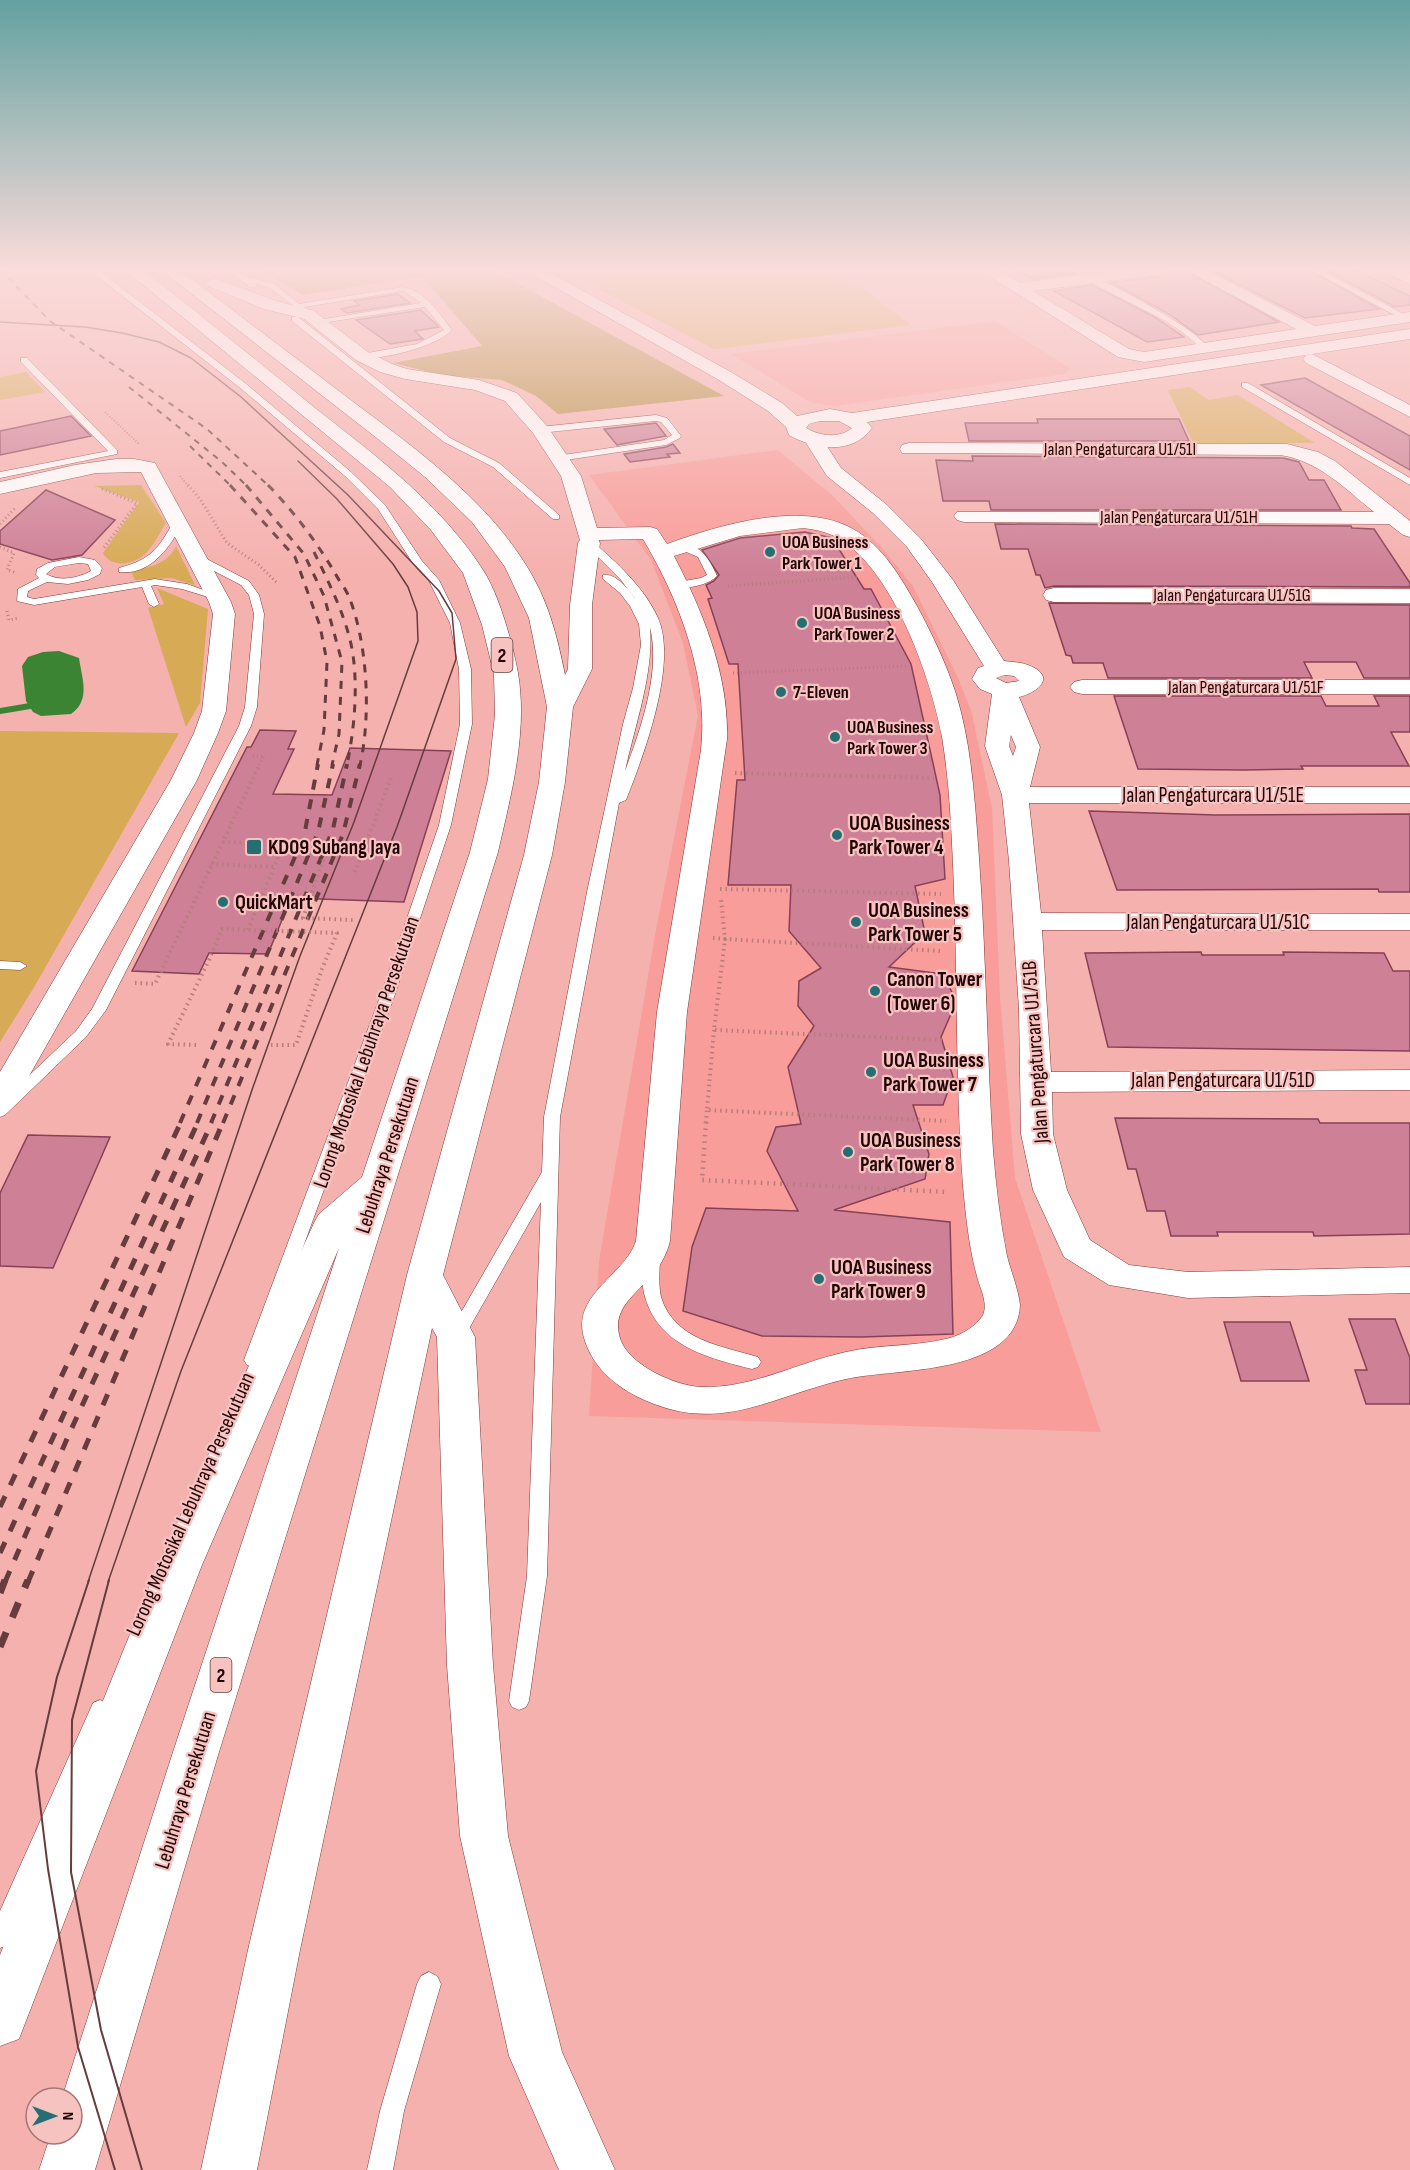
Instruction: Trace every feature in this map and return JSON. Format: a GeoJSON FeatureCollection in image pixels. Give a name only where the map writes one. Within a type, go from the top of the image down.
{"type":"FeatureCollection","features":[{"type":"Feature","properties":{"kind":"main road","name":"Lebuhraya Persekutuan"},"geometry":{"type":"LineString","coordinates":[[67,2170],[193,1763],[484,852],[501,779],[508,715],[506,674],[494,625],[474,573],[439,525],[397,483],[257,370]]}},
{"type":"Feature","properties":{"kind":"main road"},"geometry":{"type":"LineString","coordinates":[[229,2170],[277,1938],[425,1275],[538,855],[552,782],[560,707],[541,618],[516,566],[479,518],[432,473],[300,370]]}},
{"type":"Feature","properties":{"kind":"main road"},"geometry":{"type":"LineString","coordinates":[[713,370],[775,406],[796,424],[796,431],[812,438],[853,428],[1214,370]]}},
{"type":"Feature","properties":{"kind":"main road"},"geometry":{"type":"LineString","coordinates":[[775,406],[821,416],[853,428],[1231,370]]}},
{"type":"Feature","properties":{"kind":"main road"},"geometry":{"type":"LineString","coordinates":[[351,386],[383,411],[385,435]]}},
{"type":"Feature","properties":{"kind":"main road"},"geometry":{"type":"LineString","coordinates":[[796,424],[803,419],[821,416]]}},
{"type":"Feature","properties":{"kind":"main road"},"geometry":{"type":"LineString","coordinates":[[560,707],[580,669],[581,604],[589,539]]}},
{"type":"Feature","properties":{"kind":"main road"},"geometry":{"type":"LineString","coordinates":[[0,2020],[180,1564],[332,1223],[379,1182]]}},
{"type":"Feature","properties":{"kind":"main road"},"geometry":{"type":"LineString","coordinates":[[425,1275],[456,1337],[470,1665],[484,1836],[536,2056],[587,2170]]}},
{"type":"Feature","properties":{"kind":"street"},"geometry":{"type":"LineString","coordinates":[[391,370],[479,385],[511,397],[540,430],[574,481],[589,539],[650,533],[672,550],[677,585],[711,680],[716,718],[704,812],[672,1016],[652,1251],[611,1296],[599,1318],[602,1336],[613,1359],[628,1374],[686,1400],[723,1401],[846,1365],[954,1351],[984,1338],[1000,1318],[1004,1303],[986,1238],[981,1194],[976,1122],[971,952],[960,778],[944,692],[917,626],[878,576],[858,543],[843,532],[820,524],[784,523],[720,534],[672,550]]}},
{"type":"Feature","properties":{"kind":"street"},"geometry":{"type":"LineString","coordinates":[[1333,370],[1410,412]]}},
{"type":"Feature","properties":{"kind":"street"},"geometry":{"type":"LineString","coordinates":[[826,457],[853,428]]}},
{"type":"Feature","properties":{"kind":"street","name":"Jalan Pengaturcara U1/51B"},"geometry":{"type":"LineString","coordinates":[[812,438],[834,472],[880,509],[914,543],[934,570],[1001,679],[1028,747],[1015,795],[1023,861],[1034,1009],[1037,1134],[1050,1190],[1076,1248],[1121,1276],[1188,1285],[1410,1280]]}},
{"type":"Feature","properties":{"kind":"street","name":"Jalan Pengaturcara U1/51I"},"geometry":{"type":"LineString","coordinates":[[909,449],[1280,449],[1307,454],[1328,465],[1394,518]]}},
{"type":"Feature","properties":{"kind":"street"},"geometry":{"type":"LineString","coordinates":[[0,488],[106,466],[143,465],[150,470],[218,597],[224,614],[214,711],[206,733],[183,780],[0,1099]]}},
{"type":"Feature","properties":{"kind":"street","name":"Jalan Pengaturcara U1/51H"},"geometry":{"type":"LineString","coordinates":[[964,516],[1394,518]]}},
{"type":"Feature","properties":{"kind":"street"},"geometry":{"type":"LineString","coordinates":[[1394,518],[1410,531]]}},
{"type":"Feature","properties":{"kind":"street"},"geometry":{"type":"LineString","coordinates":[[878,576],[934,570]]}},
{"type":"Feature","properties":{"kind":"street","name":"Jalan Pengaturcara U1/51G"},"geometry":{"type":"LineString","coordinates":[[1054,595],[1410,596]]}},
{"type":"Feature","properties":{"kind":"street","name":"Jalan Pengaturcara U1/51F"},"geometry":{"type":"LineString","coordinates":[[1082,687],[1410,687]]}},
{"type":"Feature","properties":{"kind":"street","name":"Jalan Pengaturcara U1/51E"},"geometry":{"type":"LineString","coordinates":[[1015,795],[1410,795]]}},
{"type":"Feature","properties":{"kind":"street","name":"Jalan Pengaturcara U1/51C"},"geometry":{"type":"LineString","coordinates":[[1026,921],[1410,922]]}},
{"type":"Feature","properties":{"kind":"street","name":"Jalan Pengaturcara U1/51D"},"geometry":{"type":"LineString","coordinates":[[1036,1082],[1410,1080]]}},
{"type":"Feature","properties":{"kind":"lane"},"geometry":{"type":"LineString","coordinates":[[0,475],[114,452],[34,370]]}},
{"type":"Feature","properties":{"kind":"lane","name":"Lorong Motosikal Lebuhraya Persekutuan"},"geometry":{"type":"LineString","coordinates":[[223,370],[332,460],[382,507],[418,563],[434,580],[455,623],[465,669],[466,724],[444,825],[351,1096],[291,1262],[245,1377]]}},
{"type":"Feature","properties":{"kind":"lane"},"geometry":{"type":"LineString","coordinates":[[367,370],[447,440],[496,465],[556,517]]}},
{"type":"Feature","properties":{"kind":"lane"},"geometry":{"type":"LineString","coordinates":[[1245,385],[1408,479]]}},
{"type":"Feature","properties":{"kind":"lane"},"geometry":{"type":"LineString","coordinates":[[540,430],[656,418],[664,420],[677,436],[666,442],[559,458]]}},
{"type":"Feature","properties":{"kind":"lane"},"geometry":{"type":"LineString","coordinates":[[177,523],[170,538],[155,558],[70,580],[45,579],[23,589],[21,599],[34,602],[144,583],[172,583],[218,597]]}},
{"type":"Feature","properties":{"kind":"lane"},"geometry":{"type":"LineString","coordinates":[[589,539],[639,593],[654,622],[657,653],[646,728],[637,761],[607,831]]}},
{"type":"Feature","properties":{"kind":"lane"},"geometry":{"type":"LineString","coordinates":[[0,1112],[81,1034],[99,1010],[245,726],[251,706],[259,614],[254,595],[245,583],[197,558]]}},
{"type":"Feature","properties":{"kind":"lane"},"geometry":{"type":"LineString","coordinates":[[45,579],[40,573],[47,567],[72,560],[90,562],[110,570],[129,585]]}},
{"type":"Feature","properties":{"kind":"lane"},"geometry":{"type":"LineString","coordinates":[[519,1701],[537,1576],[552,1117],[607,831],[629,724],[639,688],[646,645],[644,624],[635,604],[607,577]]}},
{"type":"Feature","properties":{"kind":"lane"},"geometry":{"type":"LineString","coordinates":[[144,583],[154,604]]}},
{"type":"Feature","properties":{"kind":"lane"},"geometry":{"type":"LineString","coordinates":[[0,965],[20,966]]}},
{"type":"Feature","properties":{"kind":"lane"},"geometry":{"type":"LineString","coordinates":[[456,1337],[549,1174]]}},
{"type":"Feature","properties":{"kind":"lane"},"geometry":{"type":"LineString","coordinates":[[652,1251],[652,1294],[658,1314],[679,1336],[701,1349],[752,1362]]}},
{"type":"Feature","properties":{"kind":"lane"},"geometry":{"type":"LineString","coordinates":[[0,1937],[108,1692]]}},
{"type":"Feature","properties":{"kind":"lane"},"geometry":{"type":"LineString","coordinates":[[380,2170],[392,2111],[429,1984]]}},
{"type":"Feature","properties":{"kind":"path"},"geometry":{"type":"LineString","coordinates":[[100,488],[137,503],[100,553]]}},
{"type":"Feature","properties":{"kind":"path"},"geometry":{"type":"LineString","coordinates":[[0,547],[14,553],[7,570],[26,577]]}},
{"type":"Feature","properties":{"kind":"path"},"geometry":{"type":"LineString","coordinates":[[723,586],[878,576]]}},
{"type":"Feature","properties":{"kind":"path"},"geometry":{"type":"LineString","coordinates":[[729,673],[917,666]]}},
{"type":"Feature","properties":{"kind":"path"},"geometry":{"type":"LineString","coordinates":[[133,983],[155,984],[196,894],[264,756],[249,756]]}},
{"type":"Feature","properties":{"kind":"path"},"geometry":{"type":"LineString","coordinates":[[732,773],[865,778],[960,778]]}},
{"type":"Feature","properties":{"kind":"path"},"geometry":{"type":"LineString","coordinates":[[355,872],[367,846],[392,775]]}},
{"type":"Feature","properties":{"kind":"path"},"geometry":{"type":"LineString","coordinates":[[223,842],[367,846]]}},
{"type":"Feature","properties":{"kind":"path"},"geometry":{"type":"LineString","coordinates":[[248,930],[284,843]]}},
{"type":"Feature","properties":{"kind":"path"},"geometry":{"type":"LineString","coordinates":[[329,844],[303,918],[353,920]]}},
{"type":"Feature","properties":{"kind":"path"},"geometry":{"type":"LineString","coordinates":[[211,864],[274,867]]}},
{"type":"Feature","properties":{"kind":"path"},"geometry":{"type":"LineString","coordinates":[[720,878],[725,939],[706,1110],[702,1180],[981,1194]]}},
{"type":"Feature","properties":{"kind":"path"},"geometry":{"type":"LineString","coordinates":[[720,889],[943,894]]}},
{"type":"Feature","properties":{"kind":"path"},"geometry":{"type":"LineString","coordinates":[[196,1045],[168,1044],[222,929],[337,933],[296,1045],[271,1045]]}},
{"type":"Feature","properties":{"kind":"path"},"geometry":{"type":"LineString","coordinates":[[712,938],[971,952]]}},
{"type":"Feature","properties":{"kind":"path"},"geometry":{"type":"LineString","coordinates":[[714,1030],[974,1040]]}},
{"type":"Feature","properties":{"kind":"path"},"geometry":{"type":"LineString","coordinates":[[706,1110],[976,1122]]}},
{"type":"Feature","properties":{"kind":"shaded area"},"geometry":{"type":"Polygon","coordinates":[[[422,370],[677,370],[724,396],[558,414],[536,396],[502,380],[441,375],[422,370]]]}},
{"type":"Feature","properties":{"kind":"shaded area"},"geometry":{"type":"Polygon","coordinates":[[[758,370],[1068,370],[1064,374],[834,406],[810,402],[758,370]]]}},
{"type":"Feature","properties":{"kind":"shaded area"},"geometry":{"type":"Polygon","coordinates":[[[26,372],[45,392],[0,400],[0,377],[26,372]]]}},
{"type":"Feature","properties":{"kind":"shaded area"},"geometry":{"type":"Polygon","coordinates":[[[1190,387],[1209,400],[1238,395],[1315,443],[1193,443],[1168,390],[1190,387]]]}},
{"type":"Feature","properties":{"kind":"shaded area"},"geometry":{"type":"Polygon","coordinates":[[[778,450],[832,495],[881,547],[913,586],[971,710],[992,808],[1000,997],[1015,1178],[1101,1432],[589,1416],[599,1261],[656,930],[698,716],[683,643],[651,560],[589,475],[778,450]]]}},
{"type":"Feature","properties":{"kind":"shaded area"},"geometry":{"type":"Polygon","coordinates":[[[141,485],[166,523],[153,545],[143,556],[131,562],[112,562],[103,553],[139,502],[94,486],[141,485]]]}},
{"type":"Feature","properties":{"kind":"shaded area"},"geometry":{"type":"Polygon","coordinates":[[[176,546],[195,585],[171,578],[135,580],[131,571],[151,567],[163,561],[176,546]]]}},
{"type":"Feature","properties":{"kind":"shaded area"},"geometry":{"type":"Polygon","coordinates":[[[157,588],[208,609],[200,703],[186,727],[148,608],[164,604],[157,588]]]}},
{"type":"Feature","properties":{"kind":"shaded area"},"geometry":{"type":"Polygon","coordinates":[[[59,651],[79,658],[83,696],[71,714],[41,716],[33,712],[26,701],[22,666],[28,657],[43,652],[59,651]]]}},
{"type":"Feature","properties":{"kind":"shaded area"},"geometry":{"type":"Polygon","coordinates":[[[0,731],[179,733],[33,989],[0,1042],[0,731]]]}},
{"type":"Feature","properties":{"kind":"building"},"geometry":{"type":"Polygon","coordinates":[[[1305,378],[1410,436],[1410,470],[1261,385],[1305,378]]]}},
{"type":"Feature","properties":{"kind":"building"},"geometry":{"type":"Polygon","coordinates":[[[71,416],[91,436],[0,455],[0,431],[71,416]]]}},
{"type":"Feature","properties":{"kind":"building"},"geometry":{"type":"Polygon","coordinates":[[[1037,419],[1179,419],[1189,441],[969,441],[965,423],[1038,423],[1037,419]]]}},
{"type":"Feature","properties":{"kind":"building"},"geometry":{"type":"Polygon","coordinates":[[[656,423],[666,436],[617,445],[604,429],[656,423]]]}},
{"type":"Feature","properties":{"kind":"building"},"geometry":{"type":"Polygon","coordinates":[[[673,444],[680,453],[667,454],[670,457],[630,462],[624,454],[666,447],[673,444]]]}},
{"type":"Feature","properties":{"kind":"building"},"geometry":{"type":"Polygon","coordinates":[[[972,456],[1283,458],[1299,462],[1309,480],[1324,480],[1341,510],[991,510],[989,501],[943,501],[936,460],[973,461],[972,456]]]}},
{"type":"Feature","properties":{"kind":"building"},"geometry":{"type":"Polygon","coordinates":[[[46,490],[115,520],[82,555],[52,560],[0,544],[0,531],[46,490]]]}},
{"type":"Feature","properties":{"kind":"building"},"geometry":{"type":"Polygon","coordinates":[[[995,524],[1351,526],[1352,528],[1374,529],[1410,583],[1410,587],[1054,586],[1045,588],[1040,575],[1036,575],[1028,549],[1001,549],[995,524]]]}},
{"type":"Feature","properties":{"kind":"building"},"geometry":{"type":"Polygon","coordinates":[[[805,532],[832,538],[864,589],[871,589],[911,664],[940,795],[945,879],[915,886],[925,933],[889,967],[942,974],[954,996],[954,1007],[941,1037],[953,1077],[943,1105],[913,1105],[929,1154],[925,1179],[834,1210],[950,1222],[953,1334],[861,1337],[762,1336],[683,1311],[692,1247],[706,1208],[798,1211],[767,1151],[776,1127],[801,1124],[788,1067],[814,1026],[798,1006],[799,981],[821,968],[789,931],[791,885],[728,885],[737,780],[745,780],[738,664],[729,664],[708,599],[712,598],[706,585],[719,575],[702,550],[740,538],[805,532]]]}},
{"type":"Feature","properties":{"kind":"building"},"geometry":{"type":"Polygon","coordinates":[[[1049,603],[1410,605],[1410,678],[1364,678],[1356,662],[1304,662],[1312,678],[1108,678],[1103,663],[1073,663],[1071,656],[1066,655],[1049,603]]]}},
{"type":"Feature","properties":{"kind":"building"},"geometry":{"type":"Polygon","coordinates":[[[1114,696],[1321,696],[1326,706],[1379,706],[1374,696],[1410,696],[1410,732],[1391,732],[1409,766],[1301,766],[1303,769],[1244,770],[1138,769],[1114,696]]]}},
{"type":"Feature","properties":{"kind":"building"},"geometry":{"type":"Polygon","coordinates":[[[260,730],[296,731],[288,749],[294,749],[273,794],[332,795],[350,748],[451,751],[404,902],[291,898],[268,954],[209,953],[199,974],[132,971],[247,747],[251,747],[260,730]]]}},
{"type":"Feature","properties":{"kind":"building"},"geometry":{"type":"Polygon","coordinates":[[[1089,811],[1216,815],[1410,814],[1410,892],[1379,892],[1378,889],[1117,890],[1089,811]]]}},
{"type":"Feature","properties":{"kind":"building"},"geometry":{"type":"Polygon","coordinates":[[[1201,952],[1202,955],[1284,955],[1283,952],[1384,953],[1393,971],[1410,971],[1410,1051],[1108,1047],[1085,953],[1201,952]]]}},
{"type":"Feature","properties":{"kind":"building"},"geometry":{"type":"Polygon","coordinates":[[[1115,1118],[1318,1119],[1320,1123],[1410,1123],[1410,1234],[1314,1236],[1313,1232],[1217,1232],[1218,1236],[1171,1236],[1165,1211],[1147,1211],[1136,1169],[1128,1169],[1115,1118]]]}},
{"type":"Feature","properties":{"kind":"building"},"geometry":{"type":"Polygon","coordinates":[[[28,1135],[110,1137],[53,1268],[0,1266],[0,1193],[28,1135]]]}},
{"type":"Feature","properties":{"kind":"building"},"geometry":{"type":"Polygon","coordinates":[[[1349,1319],[1395,1319],[1410,1358],[1410,1404],[1366,1404],[1355,1370],[1367,1370],[1349,1319]]]}},
{"type":"Feature","properties":{"kind":"building"},"geometry":{"type":"Polygon","coordinates":[[[1224,1322],[1290,1322],[1309,1381],[1241,1381],[1224,1322]]]}},
{"type":"Feature","properties":{"kind":"waterway"},"geometry":{"type":"LineString","coordinates":[[0,711],[30,706]]}},
{"type":"Feature","properties":{"kind":"tram line"},"geometry":{"type":"LineString","coordinates":[[108,1582],[181,1371],[397,827],[456,659],[452,613],[439,591],[348,495],[241,397],[207,370]]}},
{"type":"Feature","properties":{"kind":"tram line"},"geometry":{"type":"LineString","coordinates":[[88,1582],[253,1087],[300,956],[354,822],[418,641],[417,612],[408,587],[393,564],[337,499],[298,461]]}},
{"type":"Feature","properties":{"kind":"tram line"},"geometry":{"type":"LineString","coordinates":[[89,1580],[57,1677],[36,1771],[48,1869],[78,2047],[115,2170]]}},
{"type":"Feature","properties":{"kind":"tram line"},"geometry":{"type":"LineString","coordinates":[[109,1580],[72,1720],[71,1872],[101,2030],[142,2170]]}},
{"type":"Feature","properties":{"kind":"railway"},"geometry":{"type":"LineString","coordinates":[[122,370],[207,429],[269,486]]}},
{"type":"Feature","properties":{"kind":"railway"},"geometry":{"type":"LineString","coordinates":[[129,387],[222,462],[246,485]]}},
{"type":"Feature","properties":{"kind":"railway"},"geometry":{"type":"LineString","coordinates":[[190,446],[230,485]]}},
{"type":"Feature","properties":{"kind":"railway"},"geometry":{"type":"LineString","coordinates":[[230,485],[295,557],[320,626],[327,662],[324,730],[317,765]]}},
{"type":"Feature","properties":{"kind":"railway"},"geometry":{"type":"LineString","coordinates":[[246,485],[304,554],[324,596],[342,662],[339,734],[332,765]]}},
{"type":"Feature","properties":{"kind":"railway"},"geometry":{"type":"LineString","coordinates":[[269,486],[296,516],[349,597],[360,636],[366,681],[366,725],[360,765]]}},
{"type":"Feature","properties":{"kind":"railway"},"geometry":{"type":"LineString","coordinates":[[314,552],[332,589],[351,642],[355,682],[352,738],[347,765]]}},
{"type":"Feature","properties":{"kind":"railway"},"geometry":{"type":"LineString","coordinates":[[180,1123],[304,836],[318,764]]}},
{"type":"Feature","properties":{"kind":"railway"},"geometry":{"type":"LineString","coordinates":[[197,1123],[318,832],[333,764]]}},
{"type":"Feature","properties":{"kind":"railway"},"geometry":{"type":"LineString","coordinates":[[211,1123],[333,829],[347,764]]}},
{"type":"Feature","properties":{"kind":"railway"},"geometry":{"type":"LineString","coordinates":[[223,1123],[343,834],[360,764]]}},
{"type":"Feature","properties":{"kind":"railway"},"geometry":{"type":"LineString","coordinates":[[0,1507],[181,1122]]}},
{"type":"Feature","properties":{"kind":"railway"},"geometry":{"type":"LineString","coordinates":[[0,1553],[198,1122]]}},
{"type":"Feature","properties":{"kind":"railway"},"geometry":{"type":"LineString","coordinates":[[5,1582],[70,1432],[212,1122]]}},
{"type":"Feature","properties":{"kind":"railway"},"geometry":{"type":"LineString","coordinates":[[28,1582],[223,1122]]}},
{"type":"Feature","properties":{"kind":"railway"},"geometry":{"type":"LineString","coordinates":[[0,1593],[5,1580]]}},
{"type":"Feature","properties":{"kind":"railway"},"geometry":{"type":"LineString","coordinates":[[0,1647],[28,1580]]}},
{"type":"Feature","properties":{"kind":"place","name":"UOA Business Park Tower 1"},"geometry":{"type":"Point","coordinates":[770,552]}},
{"type":"Feature","properties":{"kind":"place","name":"UOA Business Park Tower 2"},"geometry":{"type":"Point","coordinates":[802,623]}},
{"type":"Feature","properties":{"kind":"place","name":"7-Eleven"},"geometry":{"type":"Point","coordinates":[781,692]}},
{"type":"Feature","properties":{"kind":"place","name":"UOA Business Park Tower 3"},"geometry":{"type":"Point","coordinates":[835,737]}},
{"type":"Feature","properties":{"kind":"place","name":"UOA Business Park Tower 4"},"geometry":{"type":"Point","coordinates":[837,835]}},
{"type":"Feature","properties":{"kind":"place","name":"KD09 Subang Jaya"},"geometry":{"type":"Point","coordinates":[254,847]}},
{"type":"Feature","properties":{"kind":"place","name":"QuickMart"},"geometry":{"type":"Point","coordinates":[223,902]}},
{"type":"Feature","properties":{"kind":"place","name":"UOA Business Park Tower 5"},"geometry":{"type":"Point","coordinates":[856,922]}},
{"type":"Feature","properties":{"kind":"place","name":"Canon Tower (Tower 6)"},"geometry":{"type":"Point","coordinates":[875,991]}},
{"type":"Feature","properties":{"kind":"place","name":"UOA Business Park Tower 7"},"geometry":{"type":"Point","coordinates":[871,1072]}},
{"type":"Feature","properties":{"kind":"place","name":"UOA Business Park Tower 8"},"geometry":{"type":"Point","coordinates":[848,1152]}},
{"type":"Feature","properties":{"kind":"place","name":"UOA Business Park Tower 9"},"geometry":{"type":"Point","coordinates":[819,1279]}}]}
